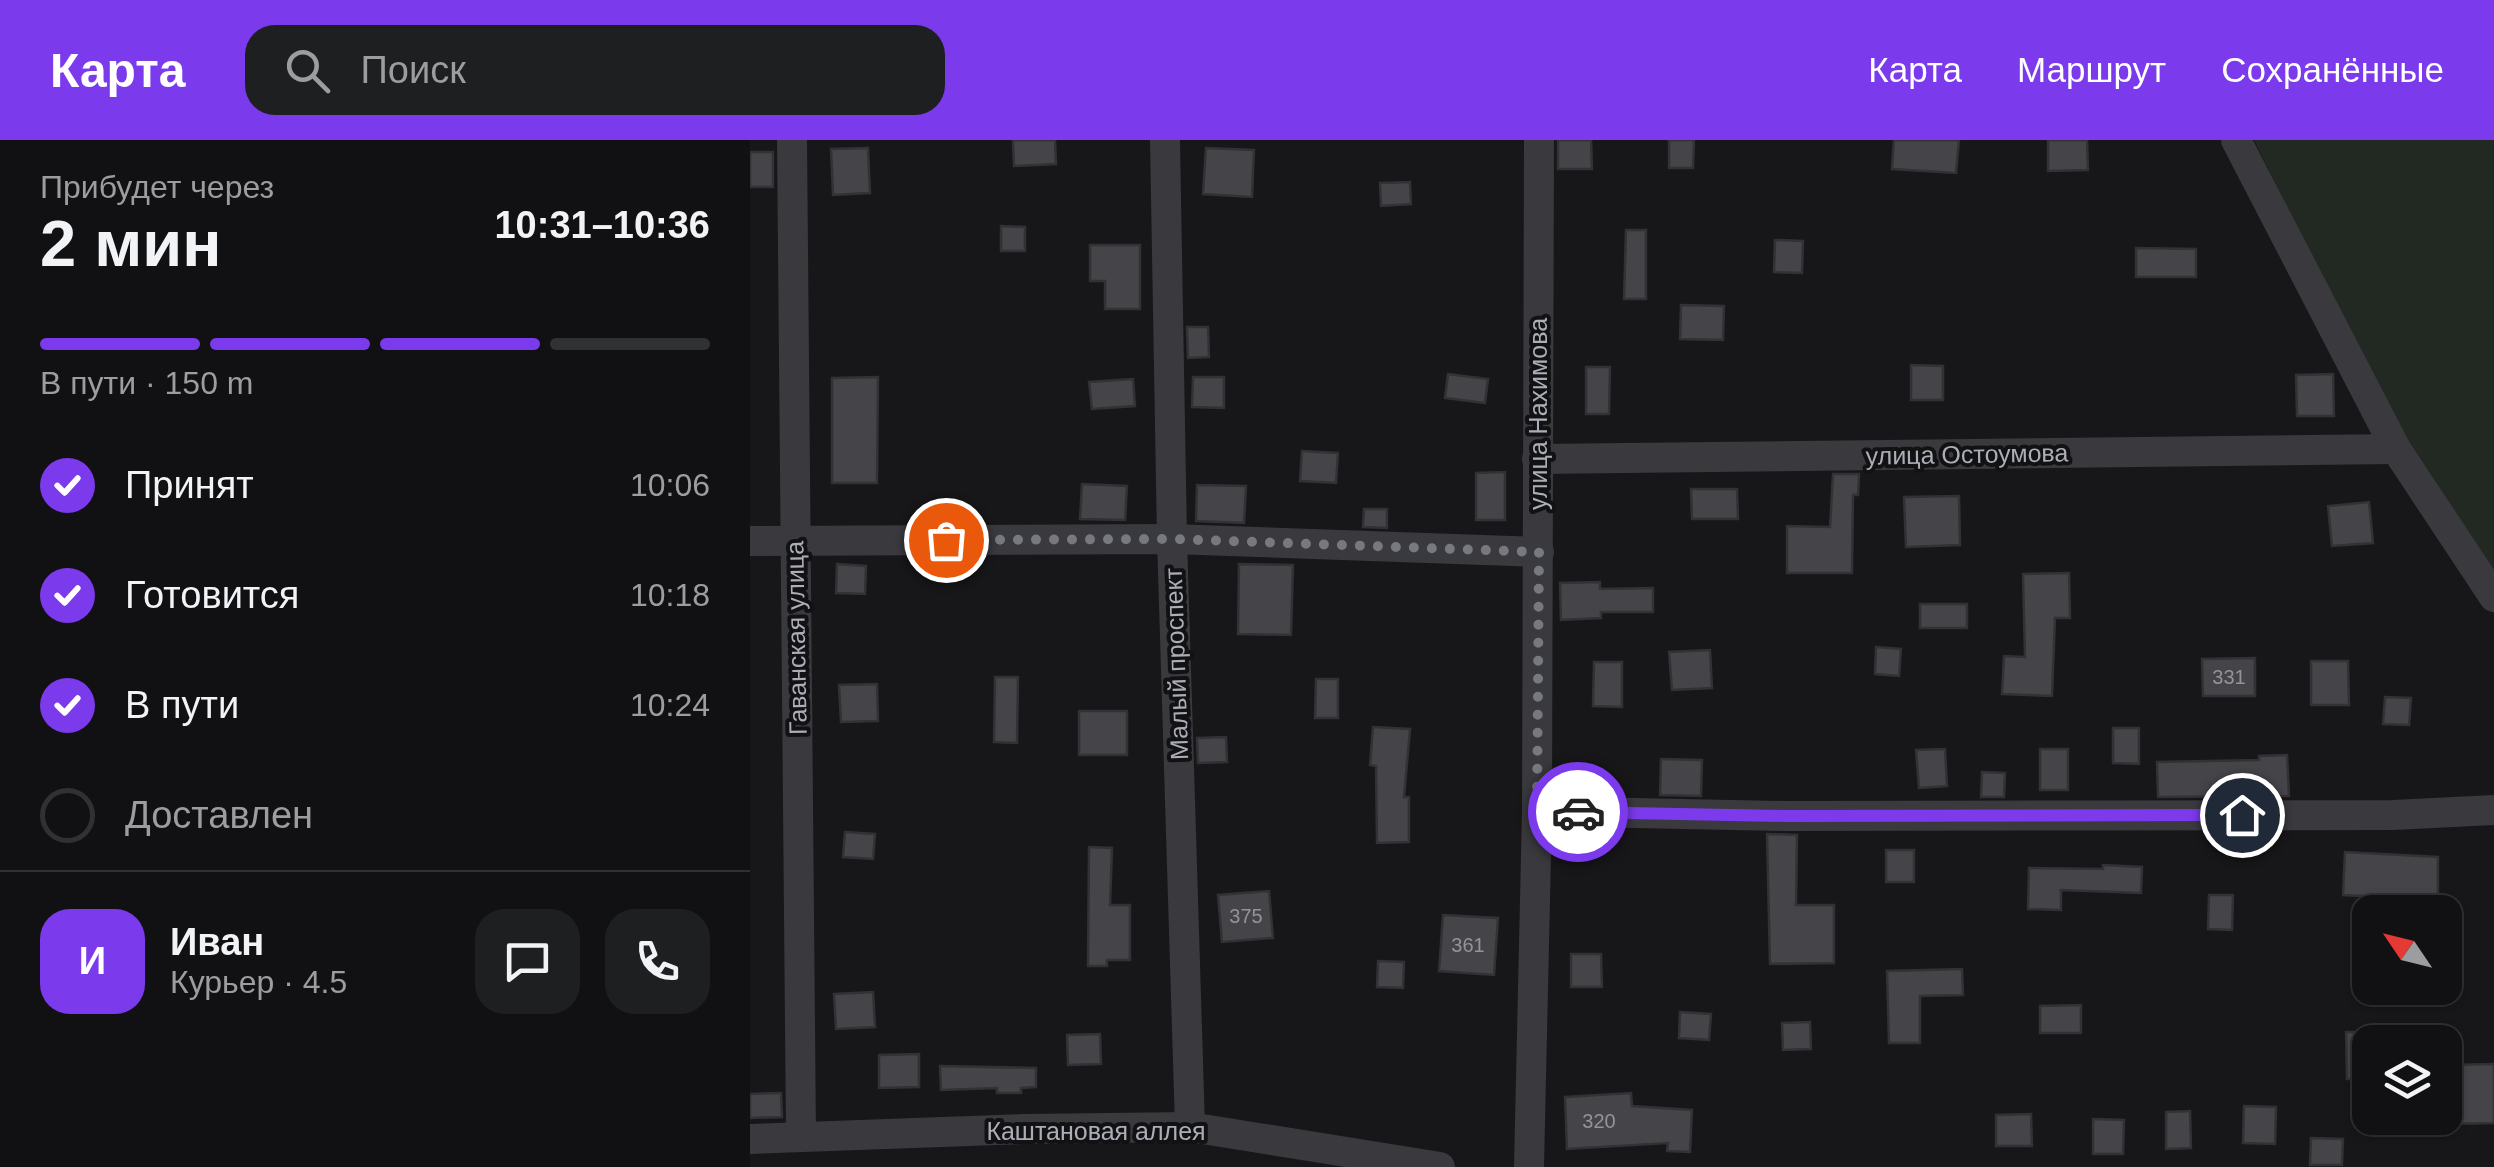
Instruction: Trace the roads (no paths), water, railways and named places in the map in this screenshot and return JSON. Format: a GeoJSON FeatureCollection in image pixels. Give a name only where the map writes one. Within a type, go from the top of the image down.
{"type":"FeatureCollection","features":[{"type":"Feature","properties":{"kind":"street","name":"Гаванская улица"},"geometry":{"type":"LineString","coordinates":[[792,140],[802,1136]]}},
{"type":"Feature","properties":{"kind":"street","name":"Малый проспект"},"geometry":{"type":"LineString","coordinates":[[1166,140],[1172,539],[1190,1127]]}},
{"type":"Feature","properties":{"kind":"street","name":"улица Нахимова"},"geometry":{"type":"LineString","coordinates":[[1529,1167],[1537,812],[1539,140]]}},
{"type":"Feature","properties":{"kind":"street"},"geometry":{"type":"LineString","coordinates":[[2236,140],[2396,449],[2494,597]]}},
{"type":"Feature","properties":{"kind":"street","name":"улица Остоумова"},"geometry":{"type":"LineString","coordinates":[[1538,459],[2396,449]]}},
{"type":"Feature","properties":{"kind":"street"},"geometry":{"type":"LineString","coordinates":[[750,541],[1172,539],[1539,552]]}},
{"type":"Feature","properties":{"kind":"street"},"geometry":{"type":"LineString","coordinates":[[1537,812],[1786,816],[2354,815],[2494,810]]}},
{"type":"Feature","properties":{"kind":"street","name":"Каштановая аллея"},"geometry":{"type":"LineString","coordinates":[[750,1139],[1190,1127],[1440,1167]]}}]}
